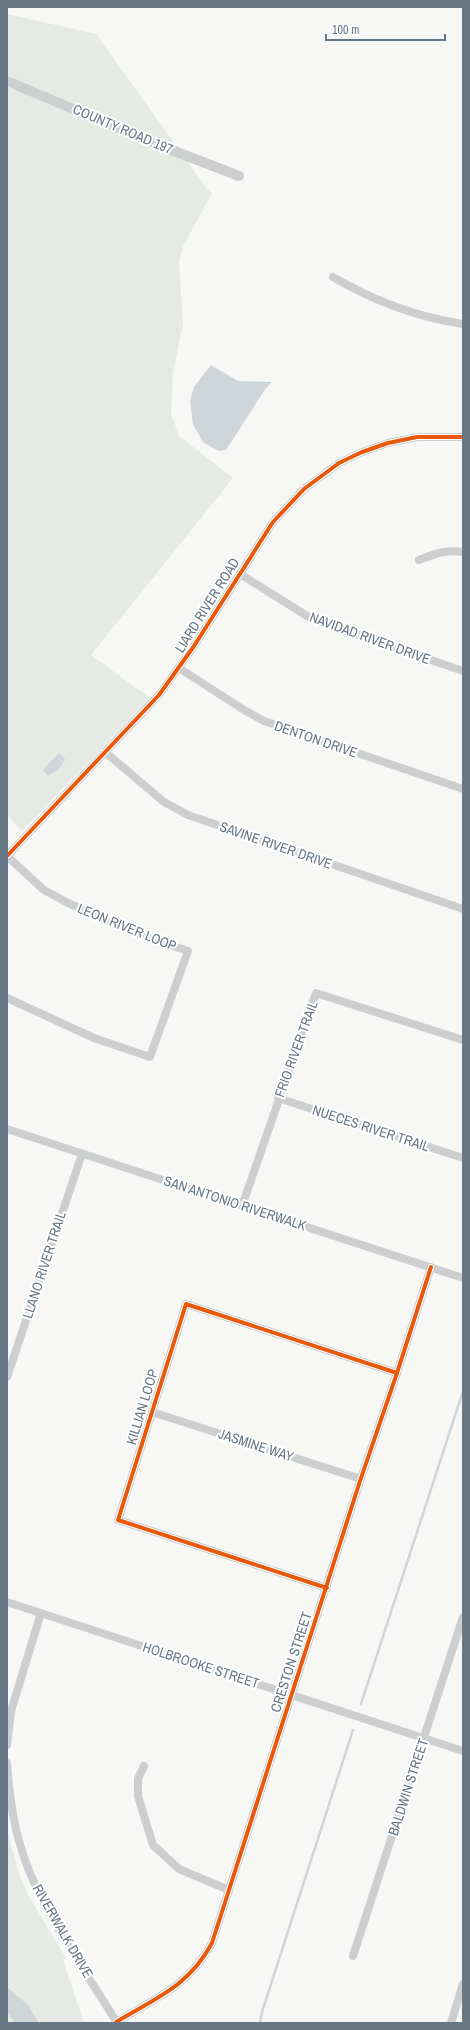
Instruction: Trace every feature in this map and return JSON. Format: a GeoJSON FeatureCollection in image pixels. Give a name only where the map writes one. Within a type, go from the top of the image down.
{"type":"FeatureCollection","features":[{"type":"Feature","properties":{"kind":"street","name":"COUNTY ROAD 197"},"geometry":{"type":"LineString","coordinates":[[7,81],[156,144],[239,176]]}},
{"type":"Feature","properties":{"kind":"street"},"geometry":{"type":"LineString","coordinates":[[333,277],[364,295],[401,309],[427,317],[463,324]]}},
{"type":"Feature","properties":{"kind":"street","name":"LIARD RIVER ROAD"},"geometry":{"type":"LineString","coordinates":[[7,856],[105,752],[146,711],[179,668],[261,539],[286,507],[304,489],[339,463],[362,452],[417,437],[463,437]]}},
{"type":"Feature","properties":{"kind":"street"},"geometry":{"type":"LineString","coordinates":[[419,560],[438,552],[453,550],[463,552]]}},
{"type":"Feature","properties":{"kind":"street","name":"NAVIDAD RIVER DRIVE"},"geometry":{"type":"LineString","coordinates":[[240,574],[312,619],[463,671]]}},
{"type":"Feature","properties":{"kind":"street","name":"DENTON DRIVE"},"geometry":{"type":"LineString","coordinates":[[179,668],[244,710],[264,721],[463,789]]}},
{"type":"Feature","properties":{"kind":"street","name":"SAVINE RIVER DRIVE"},"geometry":{"type":"LineString","coordinates":[[105,752],[164,802],[188,815],[463,909]]}},
{"type":"Feature","properties":{"kind":"street","name":"LEON RIVER LOOP"},"geometry":{"type":"LineString","coordinates":[[7,856],[44,890],[68,903],[138,934],[188,951],[150,1057],[80,1032],[7,998]]}},
{"type":"Feature","properties":{"kind":"street","name":"FRIO RIVER TRAIL"},"geometry":{"type":"LineString","coordinates":[[242,1206],[278,1098],[316,993],[463,1040]]}},
{"type":"Feature","properties":{"kind":"street","name":"NUECES RIVER TRAIL"},"geometry":{"type":"LineString","coordinates":[[278,1098],[463,1158]]}},
{"type":"Feature","properties":{"kind":"street","name":"SAN ANTONIO RIVERWALK"},"geometry":{"type":"LineString","coordinates":[[7,1129],[463,1278]]}},
{"type":"Feature","properties":{"kind":"street","name":"LLANO RIVER TRAIL"},"geometry":{"type":"LineString","coordinates":[[7,1377],[82,1154]]}},
{"type":"Feature","properties":{"kind":"street","name":"CRESTON STREET"},"geometry":{"type":"LineString","coordinates":[[117,2022],[178,1985],[194,1970],[212,1943],[361,1479],[431,1267]]}},
{"type":"Feature","properties":{"kind":"street","name":"KILLIAN LOOP"},"geometry":{"type":"LineString","coordinates":[[327,1588],[118,1520],[186,1304],[397,1373]]}},
{"type":"Feature","properties":{"kind":"street","name":"JASMINE WAY"},"geometry":{"type":"LineString","coordinates":[[152,1412],[361,1479]]}},
{"type":"Feature","properties":{"kind":"street","name":"HOLBROOKE STREET"},"geometry":{"type":"LineString","coordinates":[[7,1602],[463,1751]]}},
{"type":"Feature","properties":{"kind":"street"},"geometry":{"type":"LineString","coordinates":[[7,1745],[11,1711],[41,1613]]}},
{"type":"Feature","properties":{"kind":"street","name":"BALDWIN STREET"},"geometry":{"type":"LineString","coordinates":[[353,1956],[463,1617]]}},
{"type":"Feature","properties":{"kind":"street","name":"RIVERWALK DRIVE"},"geometry":{"type":"LineString","coordinates":[[7,1763],[10,1800],[20,1845],[37,1890],[117,2022]]}},
{"type":"Feature","properties":{"kind":"street"},"geometry":{"type":"LineString","coordinates":[[144,1766],[138,1779],[138,1796],[154,1845],[179,1869],[229,1890]]}},
{"type":"Feature","properties":{"kind":"street"},"geometry":{"type":"LineString","coordinates":[[451,2023],[463,1984]]}},
{"type":"Feature","properties":{"kind":"shaded area"},"geometry":{"type":"Polygon","coordinates":[[[7,14],[96,34],[208,190],[212,193],[183,246],[179,263],[183,324],[173,373],[171,413],[179,436],[233,478],[91,655],[150,698],[22,831],[7,815],[7,14]]]}},
{"type":"Feature","properties":{"kind":"shaded area"},"geometry":{"type":"Polygon","coordinates":[[[211,365],[238,381],[272,382],[266,388],[226,450],[219,451],[204,443],[193,425],[190,401],[194,387],[211,365]]]}},
{"type":"Feature","properties":{"kind":"shaded area"},"geometry":{"type":"Polygon","coordinates":[[[59,753],[65,759],[59,770],[53,772],[49,776],[43,770],[59,753]]]}},
{"type":"Feature","properties":{"kind":"shaded area"},"geometry":{"type":"Polygon","coordinates":[[[7,1829],[19,1873],[28,1895],[66,1958],[63,1960],[84,2023],[7,2023],[7,1829]]]}},
{"type":"Feature","properties":{"kind":"shaded area"},"geometry":{"type":"Polygon","coordinates":[[[7,1987],[28,2005],[39,2023],[15,2023],[7,2012],[7,1987]]]}},
{"type":"Feature","properties":{"kind":"waterway"},"geometry":{"type":"LineString","coordinates":[[361,1704],[463,1391]]}},
{"type":"Feature","properties":{"kind":"waterway"},"geometry":{"type":"LineString","coordinates":[[260,2023],[262,2012],[353,1730]]}},
{"type":"Feature","properties":{"kind":"cycle path"},"geometry":{"type":"LineString","coordinates":[[7,856],[159,695],[194,646],[273,522],[304,489],[339,463],[362,452],[388,443],[417,437],[463,437]]}},
{"type":"Feature","properties":{"kind":"cycle path"},"geometry":{"type":"LineString","coordinates":[[116,2022],[158,1998],[182,1981],[203,1958],[212,1943],[360,1481],[431,1267]]}},
{"type":"Feature","properties":{"kind":"cycle path"},"geometry":{"type":"LineString","coordinates":[[327,1588],[118,1520],[186,1304],[397,1373]]}}]}
